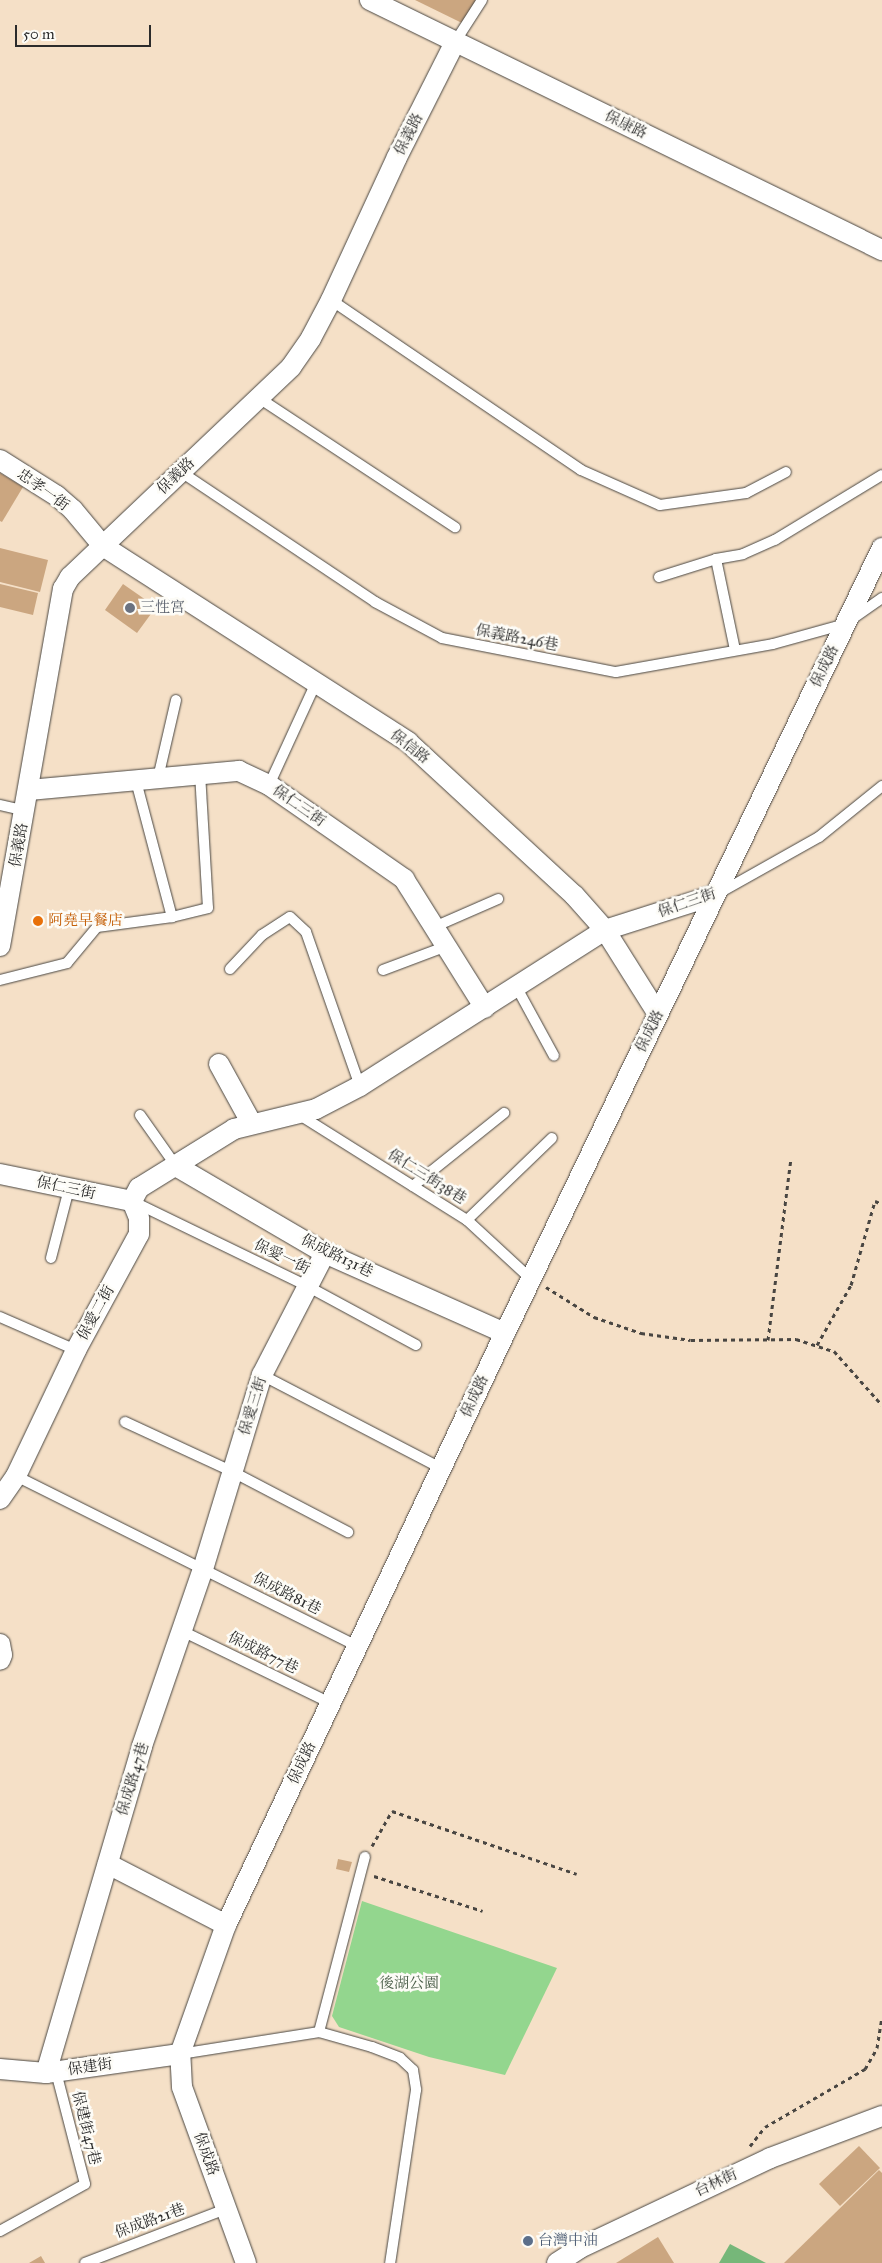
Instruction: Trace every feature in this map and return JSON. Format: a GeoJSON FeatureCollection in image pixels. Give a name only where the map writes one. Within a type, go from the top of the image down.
{"type":"FeatureCollection","features":[{"type":"Feature","properties":{"kind":"street","name":"保康路"},"geometry":{"type":"LineString","coordinates":[[370,0],[882,250]]}},
{"type":"Feature","properties":{"kind":"street","name":"保義路"},"geometry":{"type":"LineString","coordinates":[[0,946],[63,589],[70,577],[291,367],[311,338],[331,300],[397,157],[455,42]]}},
{"type":"Feature","properties":{"kind":"street","name":"忠孝一街"},"geometry":{"type":"LineString","coordinates":[[0,460],[57,496],[73,510],[103,546]]}},
{"type":"Feature","properties":{"kind":"street","name":"保信路"},"geometry":{"type":"LineString","coordinates":[[103,546],[408,742],[574,895],[605,930],[658,1014]]}},
{"type":"Feature","properties":{"kind":"street","name":"保成路"},"geometry":{"type":"LineString","coordinates":[[246,2263],[182,2087],[180,2054],[226,1925],[504,1333],[882,548]]}},
{"type":"Feature","properties":{"kind":"street","name":"保仁三街"},"geometry":{"type":"LineString","coordinates":[[29,790],[136,781],[200,773],[239,771],[270,785],[404,879],[485,1008]]}},
{"type":"Feature","properties":{"kind":"street","name":"保仁三街"},"geometry":{"type":"LineString","coordinates":[[176,1166],[234,1129],[316,1108],[360,1086],[605,930],[715,895]]}},
{"type":"Feature","properties":{"kind":"street"},"geometry":{"type":"LineString","coordinates":[[219,1064],[252,1124]]}},
{"type":"Feature","properties":{"kind":"street"},"geometry":{"type":"LineString","coordinates":[[132,1201],[139,1188],[176,1166]]}},
{"type":"Feature","properties":{"kind":"street","name":"保成路131巷"},"geometry":{"type":"LineString","coordinates":[[176,1166],[325,1253],[504,1333]]}},
{"type":"Feature","properties":{"kind":"street","name":"保仁三街"},"geometry":{"type":"LineString","coordinates":[[0,1174],[132,1201]]}},
{"type":"Feature","properties":{"kind":"street","name":"保愛二街"},"geometry":{"type":"LineString","coordinates":[[0,1499],[16,1476],[76,1350],[139,1234],[139,1218],[132,1201]]}},
{"type":"Feature","properties":{"kind":"street","name":"保愛三街"},"geometry":{"type":"LineString","coordinates":[[203,1569],[262,1375],[325,1253]]}},
{"type":"Feature","properties":{"kind":"street","name":"保成路47巷"},"geometry":{"type":"LineString","coordinates":[[51,2072],[142,1746],[203,1569]]}},
{"type":"Feature","properties":{"kind":"street"},"geometry":{"type":"LineString","coordinates":[[0,1644],[2,1655],[0,1660]]}},
{"type":"Feature","properties":{"kind":"street"},"geometry":{"type":"LineString","coordinates":[[108,1864],[226,1925]]}},
{"type":"Feature","properties":{"kind":"street","name":"保建街"},"geometry":{"type":"LineString","coordinates":[[0,2069],[51,2072],[180,2054]]}},
{"type":"Feature","properties":{"kind":"street","name":"台林街"},"geometry":{"type":"LineString","coordinates":[[557,2263],[578,2256],[770,2158],[882,2116]]}},
{"type":"Feature","properties":{"kind":"lane"},"geometry":{"type":"LineString","coordinates":[[455,42],[482,0]]}},
{"type":"Feature","properties":{"kind":"lane"},"geometry":{"type":"LineString","coordinates":[[331,300],[581,470],[651,502],[660,505],[746,493],[786,472]]}},
{"type":"Feature","properties":{"kind":"lane"},"geometry":{"type":"LineString","coordinates":[[259,398],[454,527]]}},
{"type":"Feature","properties":{"kind":"lane","name":"保義路246巷"},"geometry":{"type":"LineString","coordinates":[[181,472],[375,602],[442,638],[616,672],[774,644],[845,624],[882,598]]}},
{"type":"Feature","properties":{"kind":"lane"},"geometry":{"type":"LineString","coordinates":[[659,577],[716,559],[743,554],[775,540],[882,476]]}},
{"type":"Feature","properties":{"kind":"lane"},"geometry":{"type":"LineString","coordinates":[[716,559],[736,650]]}},
{"type":"Feature","properties":{"kind":"lane"},"geometry":{"type":"LineString","coordinates":[[270,785],[316,683]]}},
{"type":"Feature","properties":{"kind":"lane"},"geometry":{"type":"LineString","coordinates":[[158,778],[176,700]]}},
{"type":"Feature","properties":{"kind":"lane"},"geometry":{"type":"LineString","coordinates":[[0,980],[67,963],[97,927],[172,917],[208,908],[200,773]]}},
{"type":"Feature","properties":{"kind":"lane"},"geometry":{"type":"LineString","coordinates":[[136,781],[172,917]]}},
{"type":"Feature","properties":{"kind":"lane","name":"保仁三街"},"geometry":{"type":"LineString","coordinates":[[715,895],[819,836],[882,786]]}},
{"type":"Feature","properties":{"kind":"lane"},"geometry":{"type":"LineString","coordinates":[[0,806],[25,811]]}},
{"type":"Feature","properties":{"kind":"lane"},"geometry":{"type":"LineString","coordinates":[[434,928],[498,899]]}},
{"type":"Feature","properties":{"kind":"lane"},"geometry":{"type":"LineString","coordinates":[[230,969],[262,935],[290,916],[306,932],[360,1086]]}},
{"type":"Feature","properties":{"kind":"lane"},"geometry":{"type":"LineString","coordinates":[[383,970],[446,946]]}},
{"type":"Feature","properties":{"kind":"lane"},"geometry":{"type":"LineString","coordinates":[[516,988],[554,1056]]}},
{"type":"Feature","properties":{"kind":"lane","name":"保仁三街38巷"},"geometry":{"type":"LineString","coordinates":[[297,1113],[467,1220],[531,1278]]}},
{"type":"Feature","properties":{"kind":"lane"},"geometry":{"type":"LineString","coordinates":[[413,1186],[504,1113]]}},
{"type":"Feature","properties":{"kind":"lane"},"geometry":{"type":"LineString","coordinates":[[140,1115],[176,1166]]}},
{"type":"Feature","properties":{"kind":"lane"},"geometry":{"type":"LineString","coordinates":[[467,1220],[552,1138]]}},
{"type":"Feature","properties":{"kind":"lane"},"geometry":{"type":"LineString","coordinates":[[51,1258],[69,1189]]}},
{"type":"Feature","properties":{"kind":"lane","name":"保愛一街"},"geometry":{"type":"LineString","coordinates":[[132,1201],[307,1286],[416,1345]]}},
{"type":"Feature","properties":{"kind":"lane"},"geometry":{"type":"LineString","coordinates":[[0,1318],[76,1350]]}},
{"type":"Feature","properties":{"kind":"lane"},"geometry":{"type":"LineString","coordinates":[[262,1375],[441,1468]]}},
{"type":"Feature","properties":{"kind":"lane"},"geometry":{"type":"LineString","coordinates":[[125,1422],[233,1472],[348,1532]]}},
{"type":"Feature","properties":{"kind":"lane"},"geometry":{"type":"LineString","coordinates":[[16,1476],[203,1569]]}},
{"type":"Feature","properties":{"kind":"lane","name":"保成路81巷"},"geometry":{"type":"LineString","coordinates":[[203,1569],[357,1646]]}},
{"type":"Feature","properties":{"kind":"lane","name":"保成路77巷"},"geometry":{"type":"LineString","coordinates":[[182,1631],[330,1703]]}},
{"type":"Feature","properties":{"kind":"lane"},"geometry":{"type":"LineString","coordinates":[[319,2032],[365,1857]]}},
{"type":"Feature","properties":{"kind":"lane"},"geometry":{"type":"LineString","coordinates":[[180,2054],[319,2032],[372,2046],[400,2058],[412,2070],[416,2090],[390,2263]]}},
{"type":"Feature","properties":{"kind":"lane","name":"保建街47巷"},"geometry":{"type":"LineString","coordinates":[[0,2231],[85,2184],[51,2072]]}},
{"type":"Feature","properties":{"kind":"lane","name":"保成路21巷"},"geometry":{"type":"LineString","coordinates":[[85,2263],[226,2209]]}},
{"type":"Feature","properties":{"kind":"path"},"geometry":{"type":"LineString","coordinates":[[768,1340],[791,1159]]}},
{"type":"Feature","properties":{"kind":"path"},"geometry":{"type":"LineString","coordinates":[[817,1345],[851,1285],[875,1201],[882,1204]]}},
{"type":"Feature","properties":{"kind":"path"},"geometry":{"type":"LineString","coordinates":[[531,1278],[594,1316],[641,1334],[690,1340],[796,1339],[834,1351],[882,1405]]}},
{"type":"Feature","properties":{"kind":"path"},"geometry":{"type":"LineString","coordinates":[[365,1857],[392,1811],[576,1874]]}},
{"type":"Feature","properties":{"kind":"path"},"geometry":{"type":"LineString","coordinates":[[361,1872],[483,1911]]}},
{"type":"Feature","properties":{"kind":"path"},"geometry":{"type":"LineString","coordinates":[[748,2149],[765,2127],[865,2068],[877,2048],[882,2018]]}},
{"type":"Feature","properties":{"kind":"green space","name":"後湖公園"},"geometry":{"type":"Polygon","coordinates":[[[362,1901],[557,1968],[505,2075],[429,2057],[339,2027],[332,2016],[362,1901]]]}},
{"type":"Feature","properties":{"kind":"green space"},"geometry":{"type":"Polygon","coordinates":[[[730,2244],[766,2263],[719,2263],[730,2244]]]}},
{"type":"Feature","properties":{"kind":"building"},"geometry":{"type":"Polygon","coordinates":[[[415,0],[477,0],[464,24],[415,0]]]}},
{"type":"Feature","properties":{"kind":"building"},"geometry":{"type":"Polygon","coordinates":[[[0,473],[23,487],[2,522],[0,521],[0,473]]]}},
{"type":"Feature","properties":{"kind":"building"},"geometry":{"type":"Polygon","coordinates":[[[0,548],[48,560],[40,592],[0,582],[0,548]]]}},
{"type":"Feature","properties":{"kind":"building"},"geometry":{"type":"Polygon","coordinates":[[[0,584],[38,593],[33,615],[0,607],[0,584]]]}},
{"type":"Feature","properties":{"kind":"building","name":"三性宮"},"geometry":{"type":"Polygon","coordinates":[[[123,584],[156,607],[137,633],[105,610],[123,584]]]}},
{"type":"Feature","properties":{"kind":"building"},"geometry":{"type":"Polygon","coordinates":[[[338,1859],[352,1862],[349,1872],[336,1869],[338,1859]]]}},
{"type":"Feature","properties":{"kind":"building"},"geometry":{"type":"Polygon","coordinates":[[[859,2146],[880,2168],[840,2206],[819,2184],[859,2146]]]}},
{"type":"Feature","properties":{"kind":"building"},"geometry":{"type":"Polygon","coordinates":[[[879,2170],[882,2173],[882,2263],[784,2263],[879,2170]]]}},
{"type":"Feature","properties":{"kind":"building"},"geometry":{"type":"Polygon","coordinates":[[[658,2237],[674,2263],[616,2263],[658,2237]]]}},
{"type":"Feature","properties":{"kind":"building"},"geometry":{"type":"Polygon","coordinates":[[[41,2256],[45,2263],[29,2263],[41,2256]]]}},
{"type":"Feature","properties":{"kind":"place","name":"三性宮"},"geometry":{"type":"Point","coordinates":[130,608]}},
{"type":"Feature","properties":{"kind":"place","name":"阿堯早餐店"},"geometry":{"type":"Point","coordinates":[38,921]}},
{"type":"Feature","properties":{"kind":"place","name":"台灣中油"},"geometry":{"type":"Point","coordinates":[528,2241]}}]}
